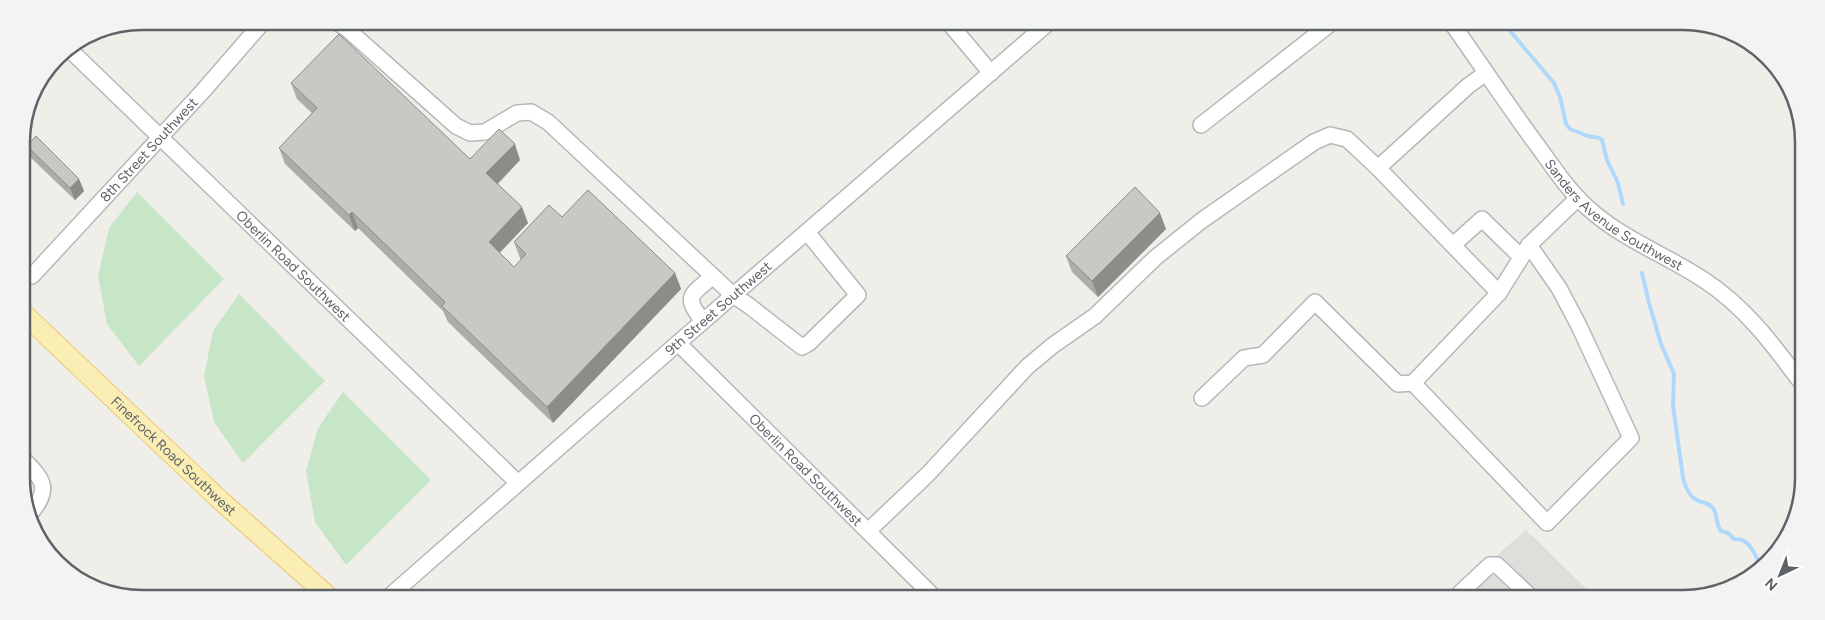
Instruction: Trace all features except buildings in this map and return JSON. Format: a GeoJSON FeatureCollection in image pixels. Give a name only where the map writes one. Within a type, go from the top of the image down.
{"type":"FeatureCollection","features":[{"type":"Feature","properties":{"kind":"main road","name":"Finefrock Road Southwest"},"geometry":{"type":"LineString","coordinates":[[30,320],[221,501],[321,590]]}},
{"type":"Feature","properties":{"kind":"street","name":"8th Street Southwest"},"geometry":{"type":"LineString","coordinates":[[32,276],[257,30]]}},
{"type":"Feature","properties":{"kind":"street"},"geometry":{"type":"LineString","coordinates":[[348,30],[456,126],[470,133],[485,132],[517,113],[531,112],[548,122],[733,295],[748,304],[802,347],[809,343],[858,295],[807,232]]}},
{"type":"Feature","properties":{"kind":"street"},"geometry":{"type":"LineString","coordinates":[[956,30],[990,73]]}},
{"type":"Feature","properties":{"kind":"street","name":"9th Street Southwest"},"geometry":{"type":"LineString","coordinates":[[397,590],[703,321],[1040,30]]}},
{"type":"Feature","properties":{"kind":"street"},"geometry":{"type":"LineString","coordinates":[[1201,126],[1322,30]]}},
{"type":"Feature","properties":{"kind":"street","name":"Sanders Avenue Southwest"},"geometry":{"type":"LineString","coordinates":[[1456,30],[1548,161],[1578,198],[1602,220],[1618,231],[1679,265],[1720,291],[1755,324],[1795,375]]}},
{"type":"Feature","properties":{"kind":"street","name":"Oberlin Road Southwest"},"geometry":{"type":"LineString","coordinates":[[73,54],[518,483]]}},
{"type":"Feature","properties":{"kind":"street"},"geometry":{"type":"LineString","coordinates":[[1378,168],[1468,86],[1486,73]]}},
{"type":"Feature","properties":{"kind":"street"},"geometry":{"type":"LineString","coordinates":[[868,531],[928,474],[1027,367],[1052,346],[1096,316],[1155,258],[1201,221],[1314,142],[1330,135],[1347,139],[1378,168],[1499,293]]}},
{"type":"Feature","properties":{"kind":"street"},"geometry":{"type":"LineString","coordinates":[[1202,398],[1244,358],[1263,355],[1315,302],[1398,384],[1414,383],[1499,293],[1525,251],[1578,198]]}},
{"type":"Feature","properties":{"kind":"street"},"geometry":{"type":"LineString","coordinates":[[1414,383],[1547,522],[1631,438],[1579,326],[1559,288],[1525,251],[1482,219],[1453,245]]}},
{"type":"Feature","properties":{"kind":"street"},"geometry":{"type":"LineString","coordinates":[[703,321],[692,308],[690,300],[693,294],[713,276]]}},
{"type":"Feature","properties":{"kind":"street","name":"Oberlin Road Southwest"},"geometry":{"type":"LineString","coordinates":[[678,343],[927,590]]}},
{"type":"Feature","properties":{"kind":"street"},"geometry":{"type":"LineString","coordinates":[[30,467],[38,476],[43,489],[41,499],[34,508]]}},
{"type":"Feature","properties":{"kind":"street"},"geometry":{"type":"LineString","coordinates":[[1462,590],[1490,565],[1497,564],[1524,590]]}},
{"type":"Feature","properties":{"kind":"shaded area"},"geometry":{"type":"Polygon","coordinates":[[[1526,530],[1588,590],[1456,590],[1526,530]]]}},
{"type":"Feature","properties":{"kind":"green space"},"geometry":{"type":"Polygon","coordinates":[[[137,192],[224,279],[139,366],[107,324],[98,276],[109,228],[137,192]]]}},
{"type":"Feature","properties":{"kind":"green space"},"geometry":{"type":"Polygon","coordinates":[[[239,294],[325,381],[243,463],[214,422],[204,376],[213,331],[239,294]]]}},
{"type":"Feature","properties":{"kind":"green space"},"geometry":{"type":"Polygon","coordinates":[[[343,392],[431,480],[346,565],[315,522],[306,471],[318,428],[343,392]]]}},
{"type":"Feature","properties":{"kind":"waterway"},"geometry":{"type":"LineString","coordinates":[[1509,30],[1554,83],[1560,97],[1566,124],[1570,129],[1602,140],[1607,160],[1618,183],[1623,204]]}},
{"type":"Feature","properties":{"kind":"waterway"},"geometry":{"type":"LineString","coordinates":[[1642,273],[1661,344],[1674,374],[1673,405],[1683,478],[1686,487],[1693,497],[1713,508],[1721,531],[1728,533],[1734,539],[1745,542],[1755,555]]}}]}
